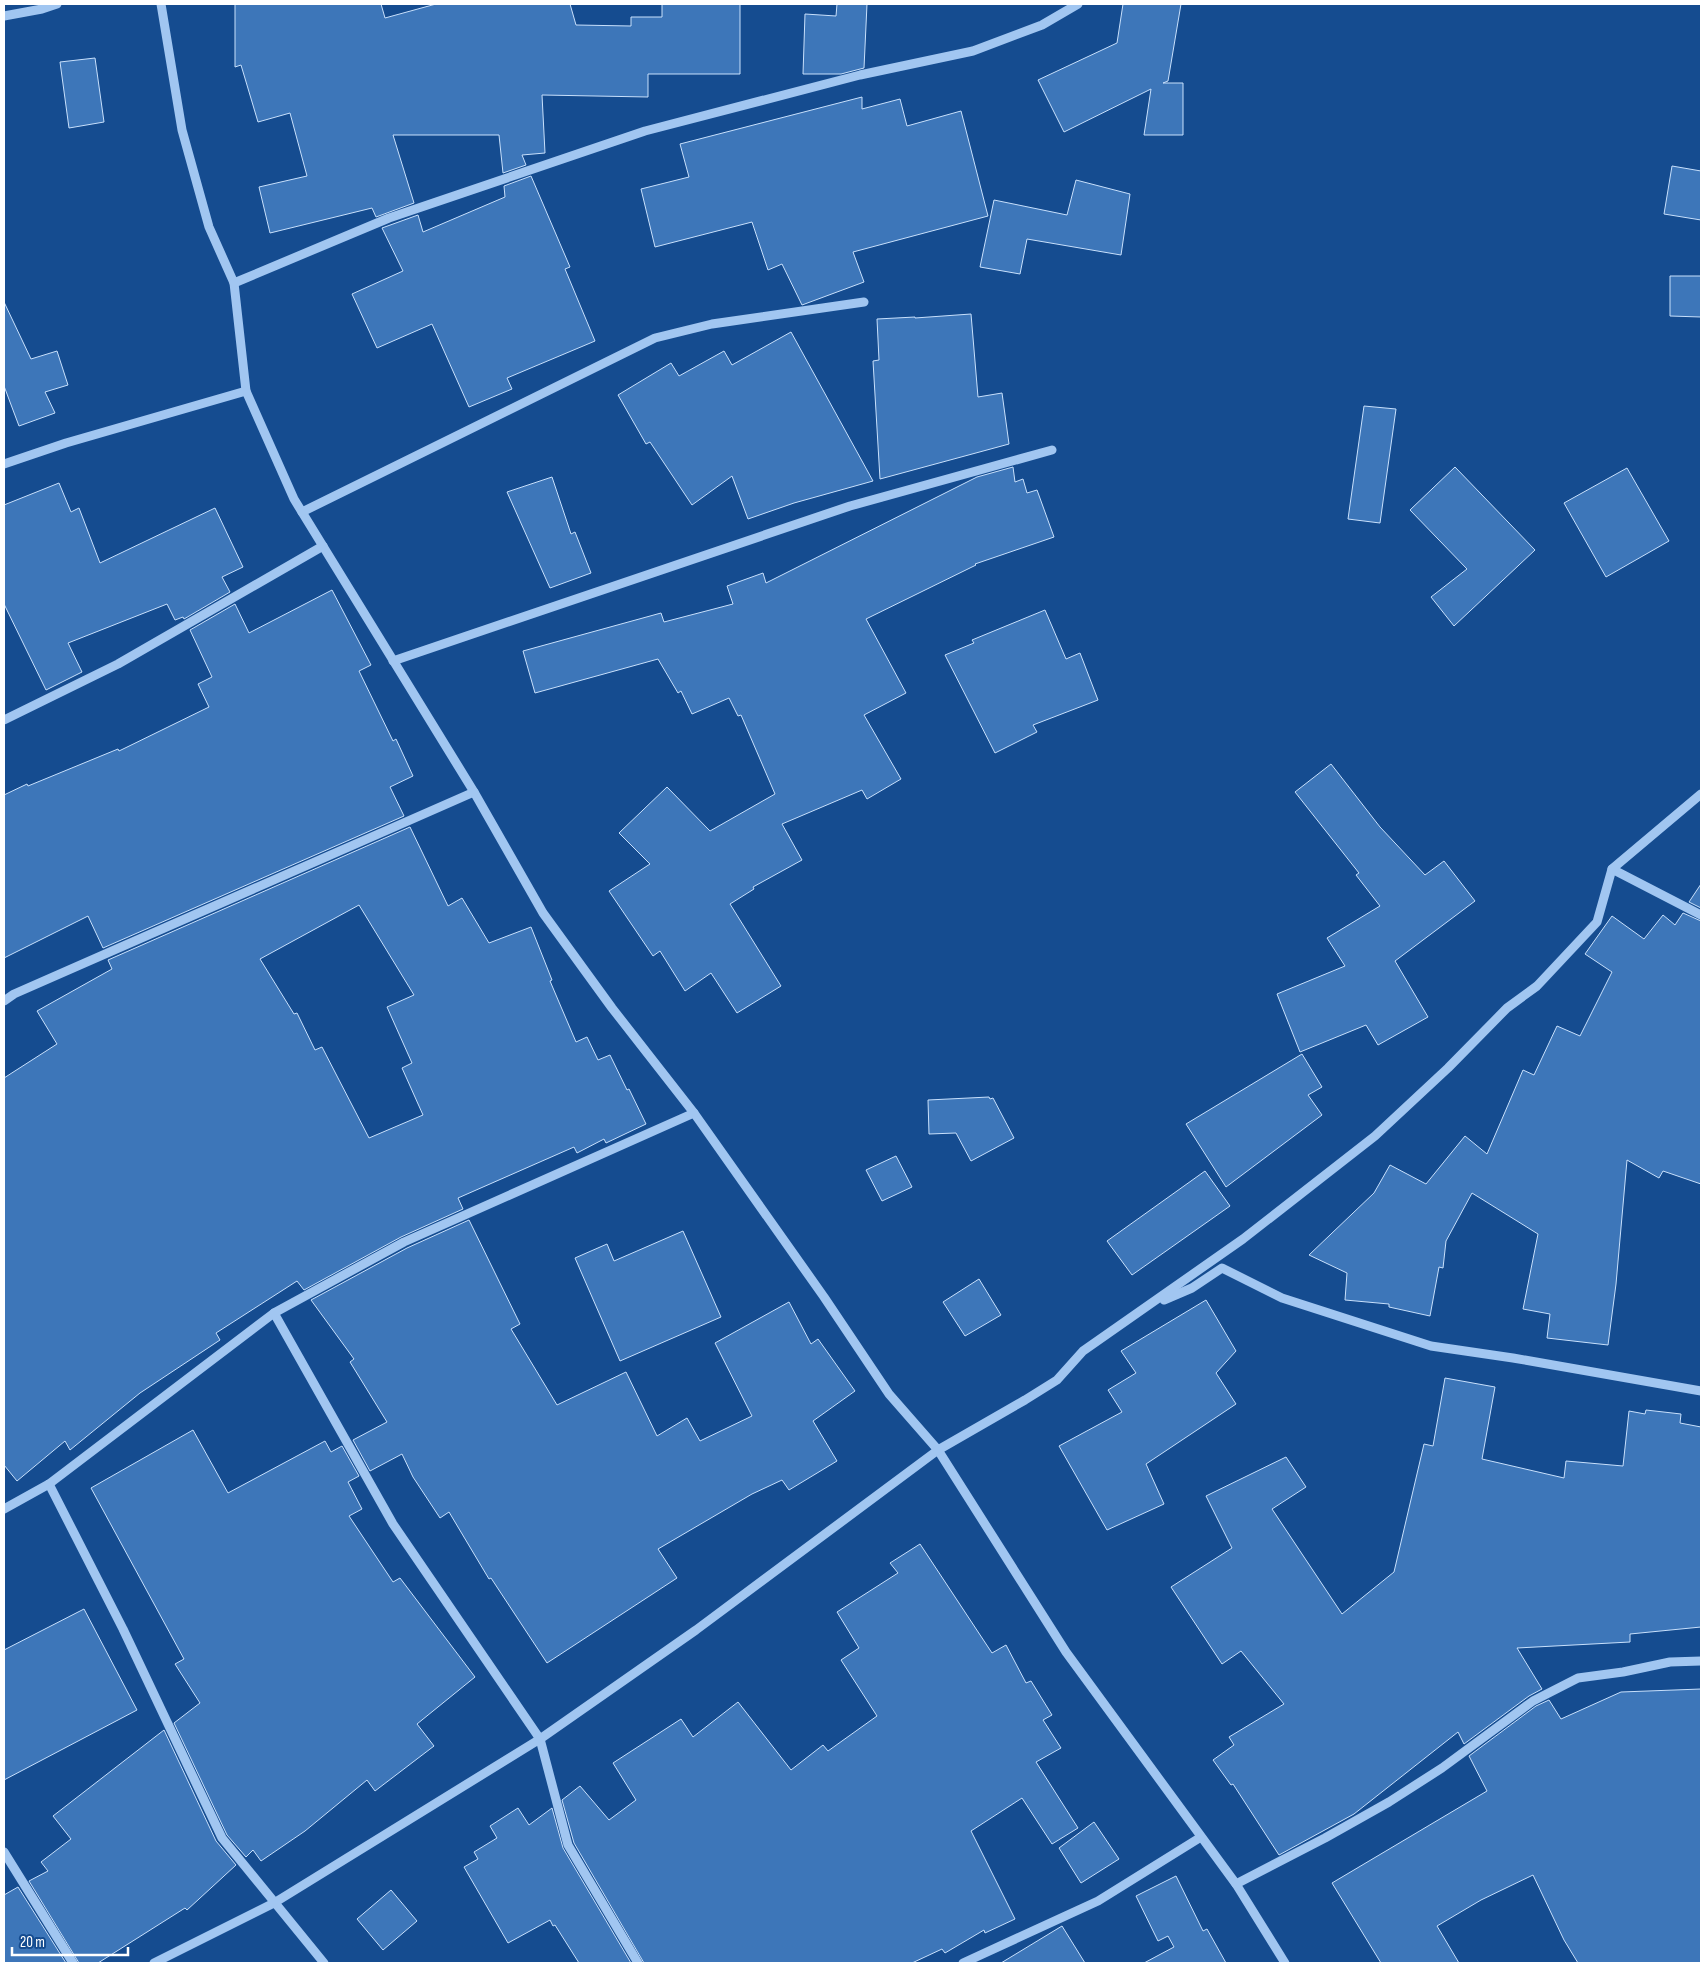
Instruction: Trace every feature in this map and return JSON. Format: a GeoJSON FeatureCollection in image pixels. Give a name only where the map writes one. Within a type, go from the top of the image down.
{"type":"FeatureCollection","features":[{"type":"Feature","properties":{"kind":"street"},"geometry":{"type":"LineString","coordinates":[[4,16],[42,9],[57,4]]}},
{"type":"Feature","properties":{"kind":"street"},"geometry":{"type":"LineString","coordinates":[[161,4],[182,130],[209,227],[234,283],[246,391],[294,500],[474,792],[543,913],[612,1008],[694,1113],[824,1296],[889,1394],[938,1450],[1066,1652],[1236,1884],[1285,1963]]}},
{"type":"Feature","properties":{"kind":"street"},"geometry":{"type":"LineString","coordinates":[[234,283],[389,218],[645,132],[860,75],[973,51],[1042,25],[1078,4]]}},
{"type":"Feature","properties":{"kind":"street"},"geometry":{"type":"LineString","coordinates":[[302,512],[655,338],[712,324],[864,302]]}},
{"type":"Feature","properties":{"kind":"street"},"geometry":{"type":"LineString","coordinates":[[4,464],[66,443],[246,391]]}},
{"type":"Feature","properties":{"kind":"street"},"geometry":{"type":"LineString","coordinates":[[393,661],[850,506],[1052,450]]}},
{"type":"Feature","properties":{"kind":"street"},"geometry":{"type":"LineString","coordinates":[[4,720],[118,664],[323,546]]}},
{"type":"Feature","properties":{"kind":"street"},"geometry":{"type":"LineString","coordinates":[[4,1001],[32,986],[474,792]]}},
{"type":"Feature","properties":{"kind":"street"},"geometry":{"type":"LineString","coordinates":[[154,1963],[274,1903],[540,1739],[696,1630],[938,1450],[1057,1380],[1083,1351],[1150,1306],[1243,1239],[1375,1136],[1448,1068],[1507,1008],[1538,986],[1597,922],[1612,869],[1701,794]]}},
{"type":"Feature","properties":{"kind":"street"},"geometry":{"type":"LineString","coordinates":[[1612,869],[1701,915]]}},
{"type":"Feature","properties":{"kind":"street"},"geometry":{"type":"LineString","coordinates":[[4,1509],[49,1484],[274,1313],[404,1242],[694,1113]]}},
{"type":"Feature","properties":{"kind":"street"},"geometry":{"type":"LineString","coordinates":[[1150,1306],[1192,1288],[1222,1268],[1282,1298],[1431,1346],[1513,1358],[1701,1391]]}},
{"type":"Feature","properties":{"kind":"street"},"geometry":{"type":"LineString","coordinates":[[274,1313],[393,1524],[540,1739],[568,1845],[638,1963]]}},
{"type":"Feature","properties":{"kind":"street"},"geometry":{"type":"LineString","coordinates":[[49,1484],[123,1629],[222,1838],[324,1963]]}},
{"type":"Feature","properties":{"kind":"street"},"geometry":{"type":"LineString","coordinates":[[1236,1884],[1325,1838],[1388,1802],[1442,1768],[1533,1701],[1578,1678],[1622,1672],[1670,1662],[1701,1661]]}},
{"type":"Feature","properties":{"kind":"street"},"geometry":{"type":"LineString","coordinates":[[962,1963],[1098,1901],[1201,1837]]}},
{"type":"Feature","properties":{"kind":"street"},"geometry":{"type":"LineString","coordinates":[[4,1852],[72,1963]]}},
{"type":"Feature","properties":{"kind":"building"},"geometry":{"type":"Polygon","coordinates":[[[235,4],[381,4],[385,18],[436,4],[570,4],[576,25],[631,26],[631,17],[662,17],[662,4],[740,4],[740,74],[648,74],[648,97],[542,95],[545,153],[522,155],[526,165],[503,173],[499,135],[393,135],[414,203],[376,217],[372,208],[270,233],[259,187],[307,176],[290,113],[258,122],[241,65],[235,67],[235,4]]]}},
{"type":"Feature","properties":{"kind":"building"},"geometry":{"type":"Polygon","coordinates":[[[837,4],[867,4],[864,68],[841,74],[803,74],[805,14],[836,16],[837,4]]]}},
{"type":"Feature","properties":{"kind":"building"},"geometry":{"type":"Polygon","coordinates":[[[1123,4],[1181,4],[1168,81],[1163,83],[1183,83],[1183,135],[1144,135],[1151,89],[1064,132],[1038,80],[1117,43],[1123,4]]]}},
{"type":"Feature","properties":{"kind":"building"},"geometry":{"type":"Polygon","coordinates":[[[95,58],[104,122],[69,128],[60,62],[95,58]]]}},
{"type":"Feature","properties":{"kind":"building"},"geometry":{"type":"Polygon","coordinates":[[[862,97],[862,109],[900,99],[907,126],[961,111],[988,216],[853,252],[864,282],[802,305],[782,264],[768,270],[752,222],[655,247],[641,189],[689,177],[680,144],[862,97]]]}},
{"type":"Feature","properties":{"kind":"building"},"geometry":{"type":"Polygon","coordinates":[[[1672,166],[1701,171],[1701,220],[1664,214],[1672,166]]]}},
{"type":"Feature","properties":{"kind":"building"},"geometry":{"type":"Polygon","coordinates":[[[531,176],[570,267],[565,269],[595,341],[507,378],[512,389],[469,407],[432,324],[377,348],[352,294],[403,271],[382,228],[418,215],[423,232],[505,197],[504,186],[531,176]]]}},
{"type":"Feature","properties":{"kind":"building"},"geometry":{"type":"Polygon","coordinates":[[[1076,180],[1130,194],[1121,255],[1027,239],[1020,274],[980,267],[994,200],[1067,215],[1076,180]]]}},
{"type":"Feature","properties":{"kind":"building"},"geometry":{"type":"Polygon","coordinates":[[[1670,276],[1701,276],[1701,317],[1670,316],[1670,276]]]}},
{"type":"Feature","properties":{"kind":"building"},"geometry":{"type":"Polygon","coordinates":[[[4,302],[31,359],[57,351],[68,385],[45,392],[55,413],[19,426],[4,386],[4,302]]]}},
{"type":"Feature","properties":{"kind":"building"},"geometry":{"type":"Polygon","coordinates":[[[971,314],[978,397],[1002,393],[1009,444],[880,479],[873,361],[879,360],[877,319],[971,314]]]}},
{"type":"Feature","properties":{"kind":"building"},"geometry":{"type":"Polygon","coordinates":[[[791,332],[873,481],[794,503],[748,519],[732,476],[692,505],[650,442],[646,444],[618,395],[671,363],[679,376],[724,351],[732,365],[791,332]]]}},
{"type":"Feature","properties":{"kind":"building"},"geometry":{"type":"Polygon","coordinates":[[[1364,406],[1396,409],[1380,523],[1348,519],[1364,406]]]}},
{"type":"Feature","properties":{"kind":"building"},"geometry":{"type":"Polygon","coordinates":[[[1013,467],[1015,482],[1023,479],[1027,493],[1037,490],[1054,537],[975,564],[866,619],[906,693],[864,715],[901,779],[867,799],[862,790],[782,824],[802,860],[753,887],[754,889],[730,904],[781,986],[737,1013],[711,973],[685,991],[660,951],[653,956],[609,891],[650,864],[619,833],[667,787],[710,831],[775,794],[741,715],[738,716],[729,698],[692,714],[681,691],[678,693],[658,659],[535,693],[523,651],[661,613],[664,622],[733,604],[727,586],[763,573],[766,583],[977,477],[1013,467]]]}},
{"type":"Feature","properties":{"kind":"building"},"geometry":{"type":"Polygon","coordinates":[[[1455,467],[1535,550],[1454,626],[1431,597],[1467,569],[1410,510],[1455,467]]]}},
{"type":"Feature","properties":{"kind":"building"},"geometry":{"type":"Polygon","coordinates":[[[1627,468],[1669,541],[1606,577],[1564,503],[1627,468]]]}},
{"type":"Feature","properties":{"kind":"building"},"geometry":{"type":"Polygon","coordinates":[[[552,477],[571,534],[575,532],[591,573],[550,588],[507,492],[552,477]]]}},
{"type":"Feature","properties":{"kind":"building"},"geometry":{"type":"Polygon","coordinates":[[[59,483],[71,512],[79,508],[100,563],[215,508],[243,567],[222,577],[230,592],[184,619],[183,617],[175,620],[167,604],[68,643],[82,672],[46,690],[4,604],[4,505],[59,483]]]}},
{"type":"Feature","properties":{"kind":"building"},"geometry":{"type":"Polygon","coordinates":[[[332,590],[371,665],[359,671],[393,741],[396,739],[413,776],[390,787],[404,816],[103,948],[88,916],[4,958],[4,795],[27,784],[28,786],[118,749],[119,751],[209,707],[198,684],[212,677],[190,630],[235,604],[249,633],[332,590]]]}},
{"type":"Feature","properties":{"kind":"building"},"geometry":{"type":"Polygon","coordinates":[[[1045,610],[1066,659],[1080,653],[1098,700],[1033,725],[1037,732],[995,753],[945,655],[974,643],[972,640],[1045,610]]]}},
{"type":"Feature","properties":{"kind":"building"},"geometry":{"type":"Polygon","coordinates":[[[1331,764],[1380,827],[1425,875],[1444,861],[1475,901],[1395,961],[1428,1017],[1378,1045],[1366,1025],[1300,1052],[1277,994],[1345,966],[1327,938],[1380,906],[1356,875],[1359,873],[1295,792],[1331,764]]]}},
{"type":"Feature","properties":{"kind":"building"},"geometry":{"type":"Polygon","coordinates":[[[410,827],[448,906],[462,898],[489,943],[531,927],[552,980],[550,981],[576,1042],[587,1037],[598,1060],[610,1055],[646,1124],[606,1143],[604,1139],[577,1153],[574,1147],[458,1198],[463,1209],[401,1237],[304,1290],[297,1281],[216,1333],[220,1340],[140,1393],[70,1450],[65,1441],[17,1481],[4,1465],[4,1078],[57,1044],[37,1011],[112,969],[108,960],[410,827]],[[359,905],[260,959],[294,1014],[297,1013],[315,1050],[322,1047],[369,1138],[423,1115],[402,1068],[412,1063],[387,1007],[414,995],[359,905]]]}},
{"type":"Feature","properties":{"kind":"building"},"geometry":{"type":"Polygon","coordinates":[[[1701,884],[1701,908],[1689,902],[1701,884]]]}},
{"type":"Feature","properties":{"kind":"building"},"geometry":{"type":"Polygon","coordinates":[[[1683,913],[1701,921],[1701,1184],[1663,1171],[1659,1178],[1627,1160],[1616,1284],[1608,1345],[1547,1338],[1550,1314],[1523,1309],[1538,1234],[1472,1193],[1446,1241],[1443,1268],[1439,1267],[1430,1316],[1389,1307],[1389,1304],[1345,1300],[1347,1273],[1309,1255],[1374,1193],[1390,1165],[1426,1184],[1465,1136],[1487,1154],[1523,1070],[1534,1075],[1557,1026],[1580,1036],[1612,972],[1585,954],[1612,916],[1644,939],[1663,915],[1675,925],[1683,913]]]}},
{"type":"Feature","properties":{"kind":"building"},"geometry":{"type":"Polygon","coordinates":[[[1302,1054],[1322,1087],[1308,1095],[1322,1115],[1226,1187],[1186,1124],[1302,1054]]]}},
{"type":"Feature","properties":{"kind":"building"},"geometry":{"type":"Polygon","coordinates":[[[989,1097],[990,1099],[993,1098],[1014,1138],[971,1161],[956,1133],[929,1134],[928,1100],[989,1097]]]}},
{"type":"Feature","properties":{"kind":"building"},"geometry":{"type":"Polygon","coordinates":[[[896,1156],[912,1187],[882,1201],[866,1170],[896,1156]]]}},
{"type":"Feature","properties":{"kind":"building"},"geometry":{"type":"Polygon","coordinates":[[[1205,1171],[1230,1206],[1132,1275],[1107,1241],[1205,1171]]]}},
{"type":"Feature","properties":{"kind":"building"},"geometry":{"type":"Polygon","coordinates":[[[469,1220],[520,1324],[511,1329],[557,1405],[626,1372],[657,1436],[687,1418],[700,1441],[752,1416],[715,1343],[789,1302],[811,1344],[818,1339],[855,1391],[813,1421],[837,1461],[789,1490],[782,1480],[752,1494],[658,1549],[677,1578],[547,1663],[491,1578],[489,1579],[449,1512],[440,1518],[413,1477],[402,1454],[370,1471],[353,1440],[387,1422],[350,1362],[354,1359],[311,1300],[407,1248],[469,1220]]]}},
{"type":"Feature","properties":{"kind":"building"},"geometry":{"type":"Polygon","coordinates":[[[683,1231],[721,1317],[620,1361],[575,1258],[607,1244],[614,1261],[683,1231]]]}},
{"type":"Feature","properties":{"kind":"building"},"geometry":{"type":"Polygon","coordinates":[[[979,1279],[1001,1315],[965,1336],[943,1302],[979,1279]]]}},
{"type":"Feature","properties":{"kind":"building"},"geometry":{"type":"Polygon","coordinates":[[[1206,1300],[1236,1351],[1216,1373],[1236,1404],[1146,1464],[1164,1504],[1107,1530],[1059,1446],[1122,1412],[1108,1390],[1136,1373],[1121,1351],[1206,1300]]]}},
{"type":"Feature","properties":{"kind":"building"},"geometry":{"type":"Polygon","coordinates":[[[1445,1378],[1495,1387],[1482,1459],[1564,1478],[1566,1461],[1623,1466],[1629,1411],[1645,1414],[1646,1410],[1681,1414],[1680,1423],[1701,1427],[1701,1627],[1630,1634],[1630,1642],[1517,1648],[1542,1689],[1529,1696],[1464,1744],[1458,1732],[1354,1814],[1279,1855],[1233,1784],[1231,1785],[1213,1760],[1234,1745],[1229,1737],[1284,1704],[1241,1651],[1222,1664],[1171,1587],[1232,1548],[1206,1496],[1286,1457],[1306,1487],[1272,1509],[1342,1614],[1394,1572],[1424,1444],[1433,1446],[1445,1378]]]}},
{"type":"Feature","properties":{"kind":"building"},"geometry":{"type":"Polygon","coordinates":[[[193,1430],[228,1493],[325,1441],[331,1452],[342,1446],[359,1476],[348,1482],[362,1509],[349,1516],[393,1582],[400,1578],[475,1677],[417,1724],[434,1746],[375,1791],[367,1780],[305,1831],[261,1861],[253,1850],[246,1857],[227,1835],[174,1723],[200,1703],[175,1664],[184,1659],[91,1488],[193,1430]]]}},
{"type":"Feature","properties":{"kind":"building"},"geometry":{"type":"Polygon","coordinates":[[[920,1544],[992,1653],[1006,1645],[1026,1683],[1031,1681],[1052,1715],[1043,1720],[1061,1748],[1036,1762],[1078,1828],[1052,1844],[1022,1798],[971,1831],[1015,1919],[985,1933],[984,1930],[945,1953],[942,1949],[912,1963],[644,1963],[574,1843],[562,1800],[580,1786],[609,1820],[636,1800],[613,1763],[681,1719],[693,1737],[738,1702],[791,1770],[823,1745],[828,1751],[877,1716],[841,1660],[859,1648],[837,1612],[898,1573],[890,1563],[920,1544]]]}},
{"type":"Feature","properties":{"kind":"building"},"geometry":{"type":"Polygon","coordinates":[[[84,1609],[137,1710],[4,1780],[4,1650],[84,1609]]]}},
{"type":"Feature","properties":{"kind":"building"},"geometry":{"type":"Polygon","coordinates":[[[1701,1689],[1701,1963],[1578,1963],[1564,1940],[1533,1875],[1481,1900],[1437,1926],[1459,1963],[1381,1963],[1332,1883],[1487,1791],[1469,1756],[1536,1706],[1549,1700],[1561,1719],[1621,1692],[1701,1689]]]}},
{"type":"Feature","properties":{"kind":"building"},"geometry":{"type":"Polygon","coordinates":[[[164,1730],[216,1841],[236,1865],[187,1910],[185,1908],[98,1963],[79,1963],[29,1881],[48,1871],[41,1862],[71,1839],[53,1816],[164,1730]]]}},
{"type":"Feature","properties":{"kind":"building"},"geometry":{"type":"Polygon","coordinates":[[[518,1808],[529,1825],[552,1808],[563,1848],[631,1963],[579,1963],[550,1920],[508,1943],[464,1867],[478,1859],[474,1852],[497,1838],[490,1826],[518,1808]]]}},
{"type":"Feature","properties":{"kind":"building"},"geometry":{"type":"Polygon","coordinates":[[[1094,1822],[1119,1859],[1081,1883],[1059,1848],[1094,1822]]]}},
{"type":"Feature","properties":{"kind":"building"},"geometry":{"type":"Polygon","coordinates":[[[1176,1876],[1203,1931],[1207,1929],[1226,1963],[1144,1963],[1174,1947],[1168,1936],[1158,1941],[1136,1896],[1176,1876]]]}},
{"type":"Feature","properties":{"kind":"building"},"geometry":{"type":"Polygon","coordinates":[[[18,1887],[66,1963],[4,1963],[4,1895],[18,1887]]]}},
{"type":"Feature","properties":{"kind":"building"},"geometry":{"type":"Polygon","coordinates":[[[391,1890],[417,1921],[383,1950],[357,1919],[391,1890]]]}},
{"type":"Feature","properties":{"kind":"building"},"geometry":{"type":"Polygon","coordinates":[[[1062,1926],[1085,1963],[1001,1963],[1062,1926]]]}}]}
